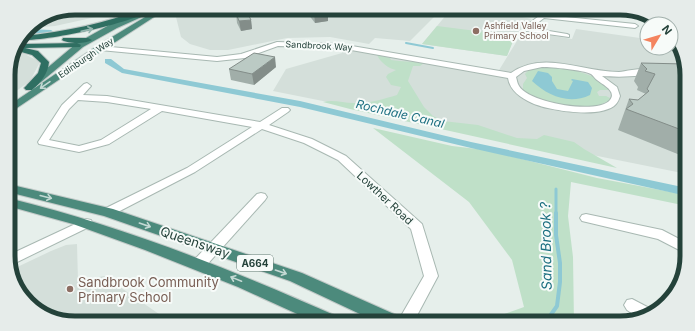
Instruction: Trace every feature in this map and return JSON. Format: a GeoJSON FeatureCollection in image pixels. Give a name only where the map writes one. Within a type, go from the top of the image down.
{"type":"FeatureCollection","features":[{"type":"Feature","properties":{"kind":"highway"},"geometry":{"type":"LineString","coordinates":[[28,38],[53,36],[88,30],[138,15]]}},
{"type":"Feature","properties":{"kind":"highway","name":"Edinburgh Way"},"geometry":{"type":"LineString","coordinates":[[15,106],[82,60],[94,44],[114,26],[142,15]]}},
{"type":"Feature","properties":{"kind":"highway","name":"Edinburgh Way"},"geometry":{"type":"LineString","coordinates":[[94,44],[110,41],[148,15]]}},
{"type":"Feature","properties":{"kind":"highway"},"geometry":{"type":"LineString","coordinates":[[26,41],[94,44]]}},
{"type":"Feature","properties":{"kind":"highway"},"geometry":{"type":"LineString","coordinates":[[22,47],[94,44]]}},
{"type":"Feature","properties":{"kind":"highway"},"geometry":{"type":"LineString","coordinates":[[54,68],[94,44]]}},
{"type":"Feature","properties":{"kind":"highway","name":"Edinburgh Way"},"geometry":{"type":"LineString","coordinates":[[15,97],[54,68],[80,45]]}},
{"type":"Feature","properties":{"kind":"highway"},"geometry":{"type":"LineString","coordinates":[[21,49],[40,56],[45,62],[41,75],[29,88]]}},
{"type":"Feature","properties":{"kind":"highway","name":"Queensway"},"geometry":{"type":"LineString","coordinates":[[15,190],[108,212],[213,248],[296,277],[382,316]]}},
{"type":"Feature","properties":{"kind":"highway","name":"Queensway"},"geometry":{"type":"LineString","coordinates":[[15,204],[86,223],[199,264],[275,295],[320,316]]}},
{"type":"Feature","properties":{"kind":"street"},"geometry":{"type":"LineString","coordinates":[[567,36],[528,30],[527,27],[542,16],[635,26]]}},
{"type":"Feature","properties":{"kind":"street"},"geometry":{"type":"LineString","coordinates":[[622,25],[627,16]]}},
{"type":"Feature","properties":{"kind":"street"},"geometry":{"type":"LineString","coordinates":[[110,41],[138,46],[172,55]]}},
{"type":"Feature","properties":{"kind":"street","name":"Sandbrook Way"},"geometry":{"type":"LineString","coordinates":[[94,44],[127,50],[217,58],[242,56],[277,44],[334,46],[362,49],[512,76]]}},
{"type":"Feature","properties":{"kind":"street","name":"Sandbrook Way"},"geometry":{"type":"LineString","coordinates":[[82,60],[102,52],[127,50]]}},
{"type":"Feature","properties":{"kind":"street"},"geometry":{"type":"LineString","coordinates":[[593,72],[594,75],[614,89],[617,95],[615,100],[608,105],[591,109],[564,109],[538,102],[522,94],[514,86],[512,76],[519,69],[545,64],[560,65],[593,72],[625,74],[663,68]]}},
{"type":"Feature","properties":{"kind":"street"},"geometry":{"type":"LineString","coordinates":[[87,86],[65,107],[43,142],[79,149],[105,142],[160,108]]}},
{"type":"Feature","properties":{"kind":"street","name":"Lowther Road"},"geometry":{"type":"LineString","coordinates":[[76,97],[107,99],[260,125],[308,141],[342,158],[417,227],[431,276],[409,316]]}},
{"type":"Feature","properties":{"kind":"street"},"geometry":{"type":"LineString","coordinates":[[108,212],[190,170],[285,110]]}},
{"type":"Feature","properties":{"kind":"street"},"geometry":{"type":"LineString","coordinates":[[199,264],[261,197]]}},
{"type":"Feature","properties":{"kind":"street"},"geometry":{"type":"LineString","coordinates":[[586,218],[662,235],[680,246]]}},
{"type":"Feature","properties":{"kind":"street"},"geometry":{"type":"LineString","coordinates":[[15,258],[86,223]]}},
{"type":"Feature","properties":{"kind":"street"},"geometry":{"type":"LineString","coordinates":[[632,305],[642,312]]}},
{"type":"Feature","properties":{"kind":"shaded area"},"geometry":{"type":"Polygon","coordinates":[[[105,15],[55,26],[40,27],[45,23],[63,16],[105,15]]]}},
{"type":"Feature","properties":{"kind":"shaded area"},"geometry":{"type":"Polygon","coordinates":[[[178,15],[436,15],[410,41],[375,38],[369,44],[330,37],[287,38],[228,50],[210,50],[190,44],[181,37],[176,17],[178,15]]]}},
{"type":"Feature","properties":{"kind":"shaded area","name":"Ashfield Valley Primary School"},"geometry":{"type":"Polygon","coordinates":[[[446,15],[513,15],[532,19],[528,21],[515,36],[507,56],[422,44],[446,15]]]}},
{"type":"Feature","properties":{"kind":"shaded area"},"geometry":{"type":"Polygon","coordinates":[[[576,29],[639,38],[639,56],[676,56],[680,75],[680,173],[273,91],[286,69],[342,53],[344,49],[496,75],[523,31],[572,39],[576,29]]]}},
{"type":"Feature","properties":{"kind":"shaded area"},"geometry":{"type":"Polygon","coordinates":[[[20,52],[40,62],[30,81],[15,92],[15,71],[20,52]]]}},
{"type":"Feature","properties":{"kind":"shaded area","name":"Sandbrook Community Primary School"},"geometry":{"type":"Polygon","coordinates":[[[77,244],[78,281],[104,276],[162,316],[63,315],[39,304],[23,286],[16,267],[66,245],[77,244]]]}},
{"type":"Feature","properties":{"kind":"green space"},"geometry":{"type":"Polygon","coordinates":[[[437,26],[515,36],[507,56],[422,44],[437,26]]]}},
{"type":"Feature","properties":{"kind":"green space"},"geometry":{"type":"Polygon","coordinates":[[[377,55],[390,58],[391,60],[424,63],[420,66],[413,66],[408,81],[424,107],[433,116],[443,121],[478,125],[517,138],[537,139],[544,135],[574,142],[617,168],[323,102],[365,103],[397,95],[401,87],[391,85],[386,77],[388,74],[396,70],[385,65],[377,55]]]}},
{"type":"Feature","properties":{"kind":"green space"},"geometry":{"type":"Polygon","coordinates":[[[549,67],[571,69],[597,78],[611,90],[600,90],[597,92],[599,96],[606,96],[612,99],[600,105],[580,108],[545,102],[523,90],[523,84],[527,78],[525,74],[527,71],[536,68],[549,67]]]}},
{"type":"Feature","properties":{"kind":"green space"},"geometry":{"type":"Polygon","coordinates":[[[373,128],[452,146],[486,150],[597,178],[680,194],[680,205],[571,182],[568,216],[573,257],[574,316],[499,316],[524,307],[512,260],[469,202],[373,128]]]}},
{"type":"Feature","properties":{"kind":"water"},"geometry":{"type":"Polygon","coordinates":[[[538,71],[548,73],[552,77],[552,81],[557,89],[568,91],[573,81],[571,80],[572,79],[588,82],[592,88],[590,95],[582,98],[567,99],[552,95],[532,81],[538,71]]]}},
{"type":"Feature","properties":{"kind":"building"},"geometry":{"type":"Polygon","coordinates":[[[237,15],[248,15],[251,20],[239,21],[237,15]]]}},
{"type":"Feature","properties":{"kind":"building"},"geometry":{"type":"Polygon","coordinates":[[[254,53],[275,57],[252,74],[229,69],[254,53]]]}},
{"type":"Feature","properties":{"kind":"building"},"geometry":{"type":"Polygon","coordinates":[[[641,63],[679,64],[680,75],[680,129],[626,109],[633,104],[629,99],[638,100],[649,91],[647,89],[655,74],[645,71],[647,69],[641,63]]]}},
{"type":"Feature","properties":{"kind":"waterway","name":"Rochdale Canal"},"geometry":{"type":"LineString","coordinates":[[35,31],[51,32]]}},
{"type":"Feature","properties":{"kind":"waterway"},"geometry":{"type":"LineString","coordinates":[[406,43],[433,48]]}},
{"type":"Feature","properties":{"kind":"waterway","name":"Rochdale Canal"},"geometry":{"type":"LineString","coordinates":[[108,61],[122,71],[300,104],[471,145],[680,190]]}},
{"type":"Feature","properties":{"kind":"waterway","name":"Sand Brook ?"},"geometry":{"type":"LineString","coordinates":[[550,316],[557,306],[560,282],[560,263],[556,235],[556,189]]}},
{"type":"Feature","properties":{"kind":"place","name":"Ashfield Valley Primary School"},"geometry":{"type":"Point","coordinates":[476,31]}},
{"type":"Feature","properties":{"kind":"place","name":"Sandbrook Community Primary School"},"geometry":{"type":"Point","coordinates":[70,289]}}]}
